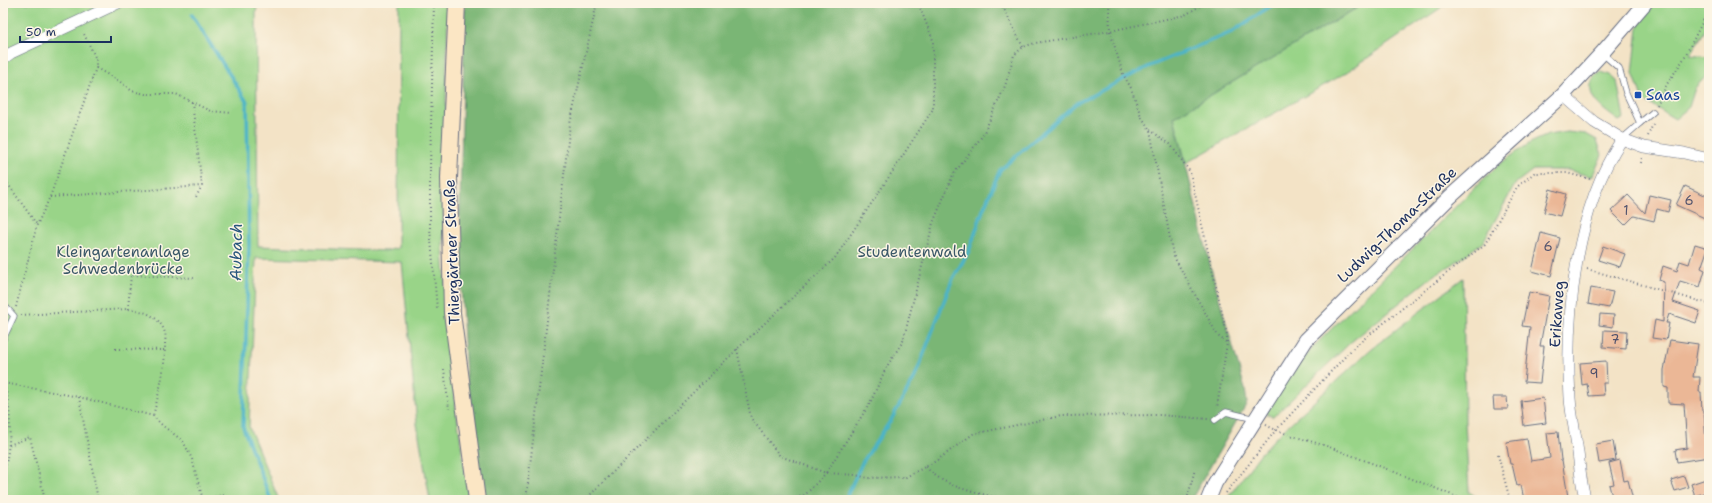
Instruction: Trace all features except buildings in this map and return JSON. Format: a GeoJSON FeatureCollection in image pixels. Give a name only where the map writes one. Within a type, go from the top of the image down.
{"type":"FeatureCollection","features":[{"type":"Feature","properties":{"kind":"main road","name":"Thiergärtner Straße"},"geometry":{"type":"LineString","coordinates":[[457,3],[449,178],[452,313],[477,500]]}},
{"type":"Feature","properties":{"kind":"street"},"geometry":{"type":"LineString","coordinates":[[3,59],[11,53],[118,3]]}},
{"type":"Feature","properties":{"kind":"street","name":"Ludwig-Thoma-Straße"},"geometry":{"type":"LineString","coordinates":[[1208,500],[1216,483],[1255,419],[1306,340],[1450,197],[1564,95],[1645,3]]}},
{"type":"Feature","properties":{"kind":"street"},"geometry":{"type":"LineString","coordinates":[[1564,95],[1594,122],[1622,139],[1644,146],[1709,159]]}},
{"type":"Feature","properties":{"kind":"street","name":"Erikaweg"},"geometry":{"type":"LineString","coordinates":[[1582,499],[1570,400],[1568,334],[1576,266],[1584,226],[1600,182],[1612,155],[1622,139]]}},
{"type":"Feature","properties":{"kind":"lane"},"geometry":{"type":"LineString","coordinates":[[1602,53],[1619,68],[1626,93],[1640,123]]}},
{"type":"Feature","properties":{"kind":"lane"},"geometry":{"type":"LineString","coordinates":[[1622,139],[1653,112]]}},
{"type":"Feature","properties":{"kind":"lane"},"geometry":{"type":"LineString","coordinates":[[3,304],[14,316],[3,339]]}},
{"type":"Feature","properties":{"kind":"lane"},"geometry":{"type":"LineString","coordinates":[[1215,420],[1226,412],[1255,419]]}},
{"type":"Feature","properties":{"kind":"path"},"geometry":{"type":"LineString","coordinates":[[526,500],[570,124],[597,3]]}},
{"type":"Feature","properties":{"kind":"path"},"geometry":{"type":"LineString","coordinates":[[584,500],[737,349],[834,258],[933,109],[933,40],[918,3]]}},
{"type":"Feature","properties":{"kind":"path"},"geometry":{"type":"LineString","coordinates":[[1001,3],[1023,47]]}},
{"type":"Feature","properties":{"kind":"path"},"geometry":{"type":"LineString","coordinates":[[737,349],[751,418],[780,456],[826,473],[856,475],[868,478],[906,477],[936,461],[973,434],[1061,416],[1160,415],[1188,416],[1215,420],[1227,343],[1190,172],[1170,144],[1150,130],[1141,116],[1131,88],[1124,74],[1110,31],[1109,3]]}},
{"type":"Feature","properties":{"kind":"path"},"geometry":{"type":"LineString","coordinates":[[788,500],[805,495],[826,473],[870,403],[886,368],[903,341],[933,223],[953,175],[983,135],[1005,86],[1014,55],[1023,47],[1035,43],[1110,31],[1185,15],[1205,3]]}},
{"type":"Feature","properties":{"kind":"path"},"geometry":{"type":"LineString","coordinates":[[1653,112],[1667,84],[1684,60],[1704,19],[1709,14]]}},
{"type":"Feature","properties":{"kind":"path"},"geometry":{"type":"LineString","coordinates":[[1704,19],[1709,24]]}},
{"type":"Feature","properties":{"kind":"path"},"geometry":{"type":"LineString","coordinates":[[79,21],[96,59],[96,68],[50,197],[37,225],[14,316],[128,309],[142,310],[157,320],[165,333],[165,350],[162,382],[153,416]]}},
{"type":"Feature","properties":{"kind":"path"},"geometry":{"type":"LineString","coordinates":[[96,68],[119,81],[132,91],[145,94],[176,94],[210,111],[232,113]]}},
{"type":"Feature","properties":{"kind":"path"},"geometry":{"type":"LineString","coordinates":[[192,102],[202,186],[196,197]]}},
{"type":"Feature","properties":{"kind":"path"},"geometry":{"type":"LineString","coordinates":[[1150,130],[1173,255],[1218,336],[1227,343]]}},
{"type":"Feature","properties":{"kind":"path"},"geometry":{"type":"LineString","coordinates":[[1224,496],[1276,430],[1355,346],[1485,244],[1517,186],[1534,172],[1567,173],[1600,182]]}},
{"type":"Feature","properties":{"kind":"path"},"geometry":{"type":"LineString","coordinates":[[3,177],[37,225]]}},
{"type":"Feature","properties":{"kind":"path"},"geometry":{"type":"LineString","coordinates":[[50,197],[202,186]]}},
{"type":"Feature","properties":{"kind":"path"},"geometry":{"type":"LineString","coordinates":[[1576,266],[1709,304]]}},
{"type":"Feature","properties":{"kind":"path"},"geometry":{"type":"LineString","coordinates":[[128,309],[131,275],[194,278]]}},
{"type":"Feature","properties":{"kind":"path"},"geometry":{"type":"LineString","coordinates":[[115,349],[165,350]]}},
{"type":"Feature","properties":{"kind":"path"},"geometry":{"type":"LineString","coordinates":[[3,479],[9,445],[10,417],[3,382],[79,397],[153,416],[163,426],[183,441],[192,460],[203,500],[224,495]]}},
{"type":"Feature","properties":{"kind":"path"},"geometry":{"type":"LineString","coordinates":[[79,397],[98,500]]}},
{"type":"Feature","properties":{"kind":"path"},"geometry":{"type":"LineString","coordinates":[[1276,430],[1304,438],[1403,474],[1464,500]]}},
{"type":"Feature","properties":{"kind":"path"},"geometry":{"type":"LineString","coordinates":[[9,445],[30,437],[45,500]]}},
{"type":"Feature","properties":{"kind":"path"},"geometry":{"type":"LineString","coordinates":[[1498,455],[1510,500]]}},
{"type":"Feature","properties":{"kind":"path"},"geometry":{"type":"LineString","coordinates":[[926,467],[933,476],[973,492],[1012,500]]}},
{"type":"Feature","properties":{"kind":"path"},"geometry":{"type":"LineString","coordinates":[[1187,500],[1196,469]]}},
{"type":"Feature","properties":{"kind":"path"},"geometry":{"type":"LineString","coordinates":[[1061,500],[1074,500]]}},
{"type":"Feature","properties":{"kind":"green space","name":"Kleingartenanlage Schwedenbrücke"},"geometry":{"type":"Polygon","coordinates":[[[3,3],[258,3],[256,12],[258,246],[386,251],[398,248],[399,3],[448,3],[443,247],[451,373],[469,500],[430,500],[417,424],[402,262],[256,258],[249,427],[279,500],[3,500],[3,3]]]}},
{"type":"Feature","properties":{"kind":"green space","name":"Studentenwald"},"geometry":{"type":"Polygon","coordinates":[[[465,3],[1365,3],[1174,117],[1215,284],[1245,389],[1247,403],[1191,500],[480,500],[466,377],[459,246],[465,3]]]}},
{"type":"Feature","properties":{"kind":"green space"},"geometry":{"type":"Polygon","coordinates":[[[1365,3],[1448,3],[1344,74],[1186,163],[1174,117],[1365,3]]]}},
{"type":"Feature","properties":{"kind":"green space"},"geometry":{"type":"Polygon","coordinates":[[[1654,3],[1709,3],[1709,24],[1690,55],[1706,57],[1709,61],[1709,73],[1695,88],[1689,107],[1675,119],[1643,100],[1633,73],[1638,28],[1646,12],[1654,3]]]}},
{"type":"Feature","properties":{"kind":"green space"},"geometry":{"type":"Polygon","coordinates":[[[1601,72],[1610,75],[1617,81],[1624,118],[1619,121],[1598,104],[1592,94],[1592,81],[1595,75],[1601,72]]]}},
{"type":"Feature","properties":{"kind":"green space"},"geometry":{"type":"Polygon","coordinates":[[[1567,132],[1586,134],[1597,140],[1602,155],[1592,177],[1568,170],[1533,170],[1516,183],[1483,242],[1453,264],[1434,275],[1351,342],[1273,417],[1267,414],[1263,408],[1315,345],[1498,165],[1530,143],[1548,135],[1567,132]]]}},
{"type":"Feature","properties":{"kind":"green space"},"geometry":{"type":"Polygon","coordinates":[[[1463,278],[1465,422],[1469,492],[1481,500],[1226,500],[1261,453],[1281,432],[1371,349],[1463,278]]]}},
{"type":"Feature","properties":{"kind":"waterway"},"geometry":{"type":"LineString","coordinates":[[845,500],[862,463],[891,420],[915,377],[952,280],[969,251],[983,210],[1000,170],[1075,104],[1150,66],[1232,32],[1275,3]]}},
{"type":"Feature","properties":{"kind":"waterway","name":"Aubach"},"geometry":{"type":"LineString","coordinates":[[192,15],[247,102],[249,245],[243,427],[271,500]]}},
{"type":"Feature","properties":{"kind":"place","name":"Saas"},"geometry":{"type":"Point","coordinates":[1638,95]}}]}
